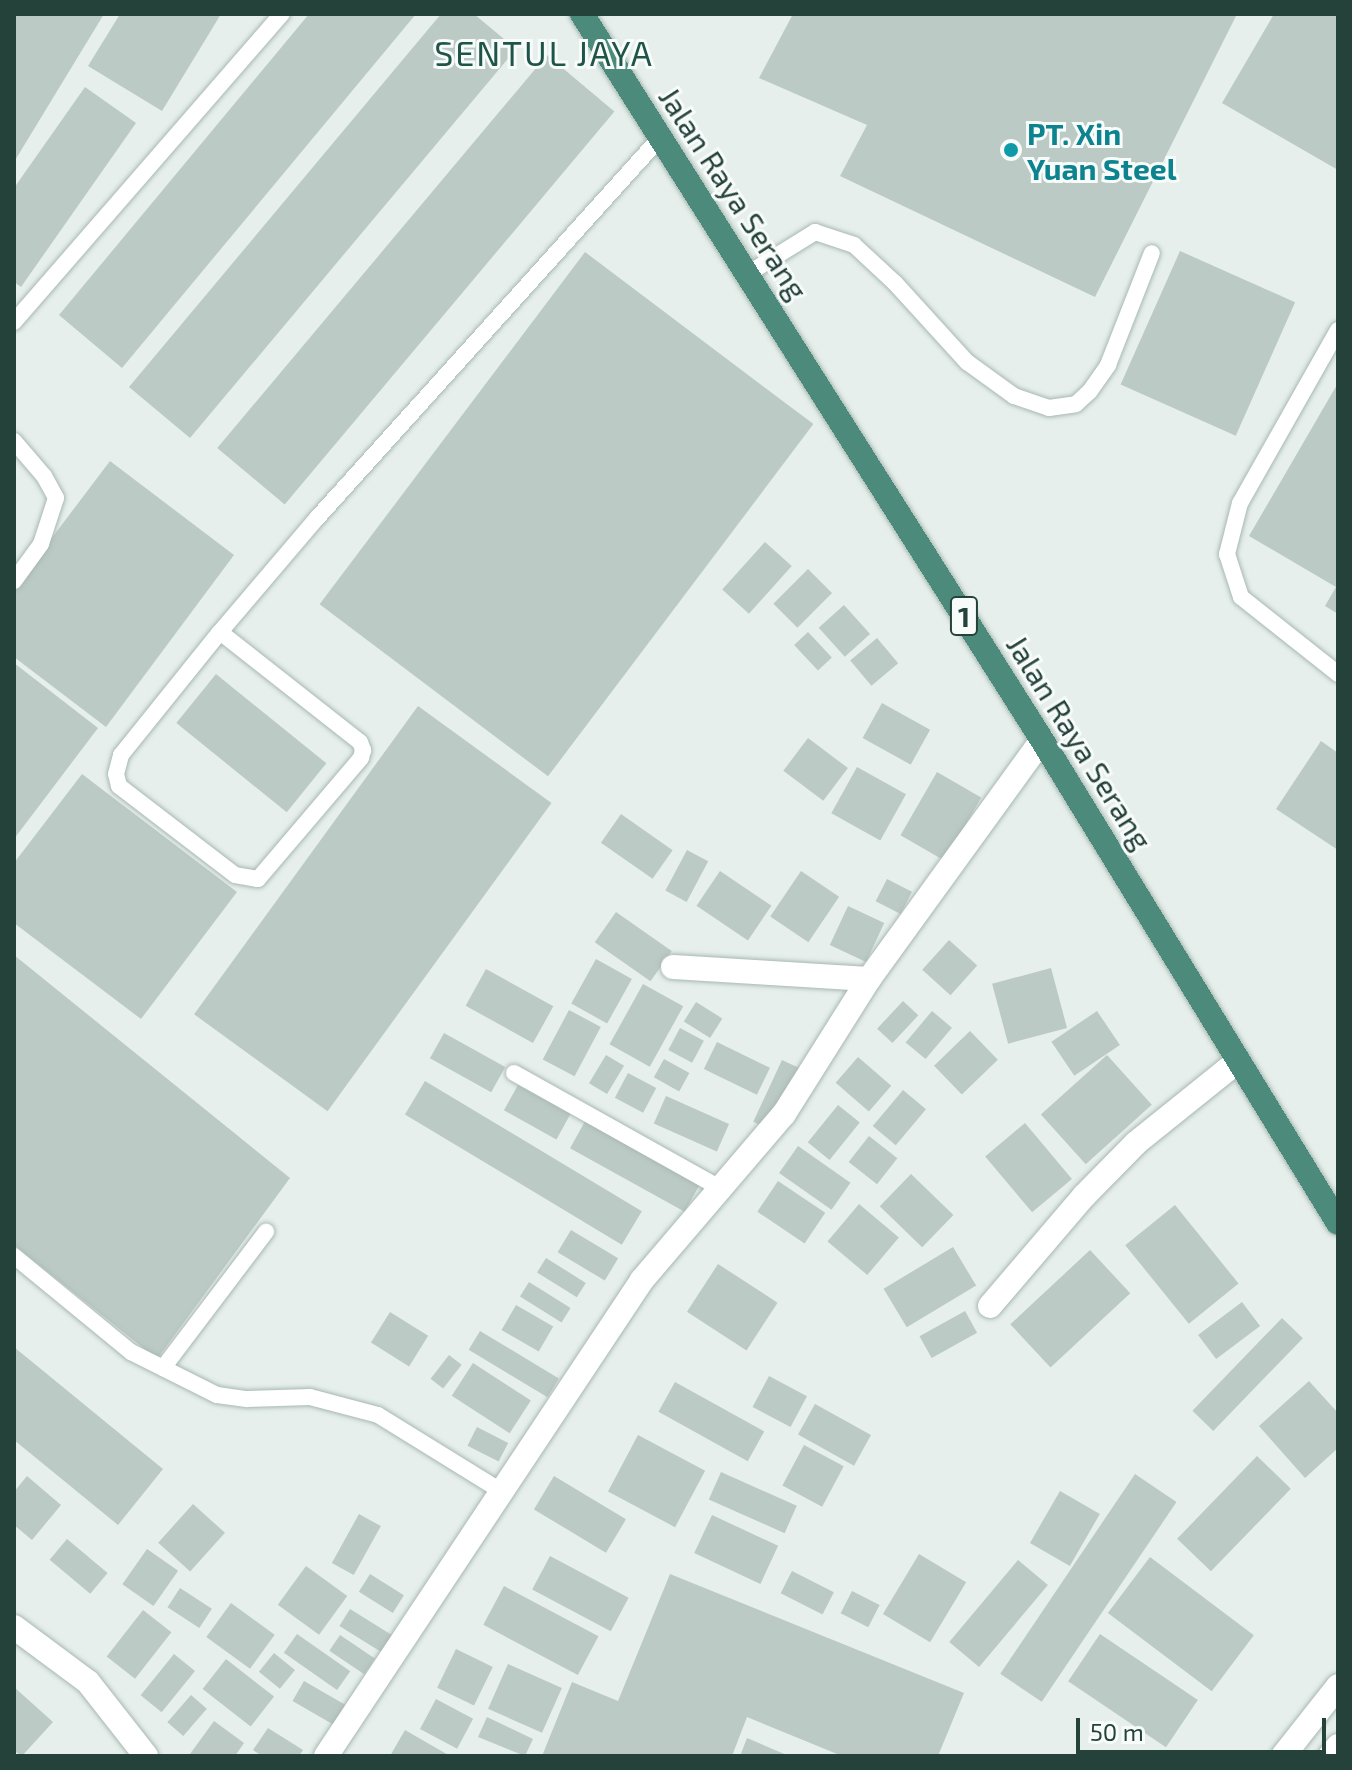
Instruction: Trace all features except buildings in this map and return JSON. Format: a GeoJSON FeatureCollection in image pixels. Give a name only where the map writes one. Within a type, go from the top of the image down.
{"type":"FeatureCollection","features":[{"type":"Feature","properties":{"kind":"highway","name":"Jalan Raya Serang"},"geometry":{"type":"LineString","coordinates":[[582,14],[659,139],[749,273],[1042,740],[1338,1223]]}},
{"type":"Feature","properties":{"kind":"street"},"geometry":{"type":"LineString","coordinates":[[333,1754],[501,1491],[642,1280],[784,1114],[869,979],[1042,740]]}},
{"type":"Feature","properties":{"kind":"street"},"geometry":{"type":"LineString","coordinates":[[673,967],[869,979]]}},
{"type":"Feature","properties":{"kind":"street"},"geometry":{"type":"LineString","coordinates":[[990,1306],[1084,1196],[1136,1143],[1238,1061]]}},
{"type":"Feature","properties":{"kind":"street"},"geometry":{"type":"LineString","coordinates":[[14,1627],[88,1682],[146,1756]]}},
{"type":"Feature","properties":{"kind":"street"},"geometry":{"type":"LineString","coordinates":[[1283,1756],[1338,1686]]}},
{"type":"Feature","properties":{"kind":"street"},"geometry":{"type":"LineString","coordinates":[[1330,1756],[1338,1746]]}},
{"type":"Feature","properties":{"kind":"lane"},"geometry":{"type":"LineString","coordinates":[[14,322],[282,14]]}},
{"type":"Feature","properties":{"kind":"lane"},"geometry":{"type":"LineString","coordinates":[[220,632],[360,742],[363,750],[361,758],[258,879],[235,875],[119,786],[116,774],[121,755],[220,632],[349,482],[659,139]]}},
{"type":"Feature","properties":{"kind":"lane"},"geometry":{"type":"LineString","coordinates":[[749,273],[815,232],[854,245],[895,283],[967,362],[1014,396],[1049,408],[1076,404],[1102,374],[1152,253]]}},
{"type":"Feature","properties":{"kind":"lane"},"geometry":{"type":"LineString","coordinates":[[1338,330],[1240,503],[1227,554],[1241,597],[1338,674]]}},
{"type":"Feature","properties":{"kind":"lane"},"geometry":{"type":"LineString","coordinates":[[14,441],[44,476],[56,498],[41,544],[14,581]]}},
{"type":"Feature","properties":{"kind":"lane"},"geometry":{"type":"LineString","coordinates":[[514,1073],[720,1188]]}},
{"type":"Feature","properties":{"kind":"lane"},"geometry":{"type":"LineString","coordinates":[[163,1368],[266,1232]]}},
{"type":"Feature","properties":{"kind":"lane"},"geometry":{"type":"LineString","coordinates":[[14,1256],[131,1352],[217,1395],[247,1399],[310,1397],[378,1415],[501,1491]]}},
{"type":"Feature","properties":{"kind":"place","name":"PT. Xin Yuan Steel"},"geometry":{"type":"Point","coordinates":[1011,150]}},
{"type":"Feature","properties":{"kind":"district","name":"SENTUL JAYA"},"geometry":{"type":"Point","coordinates":[544,53]}}]}
